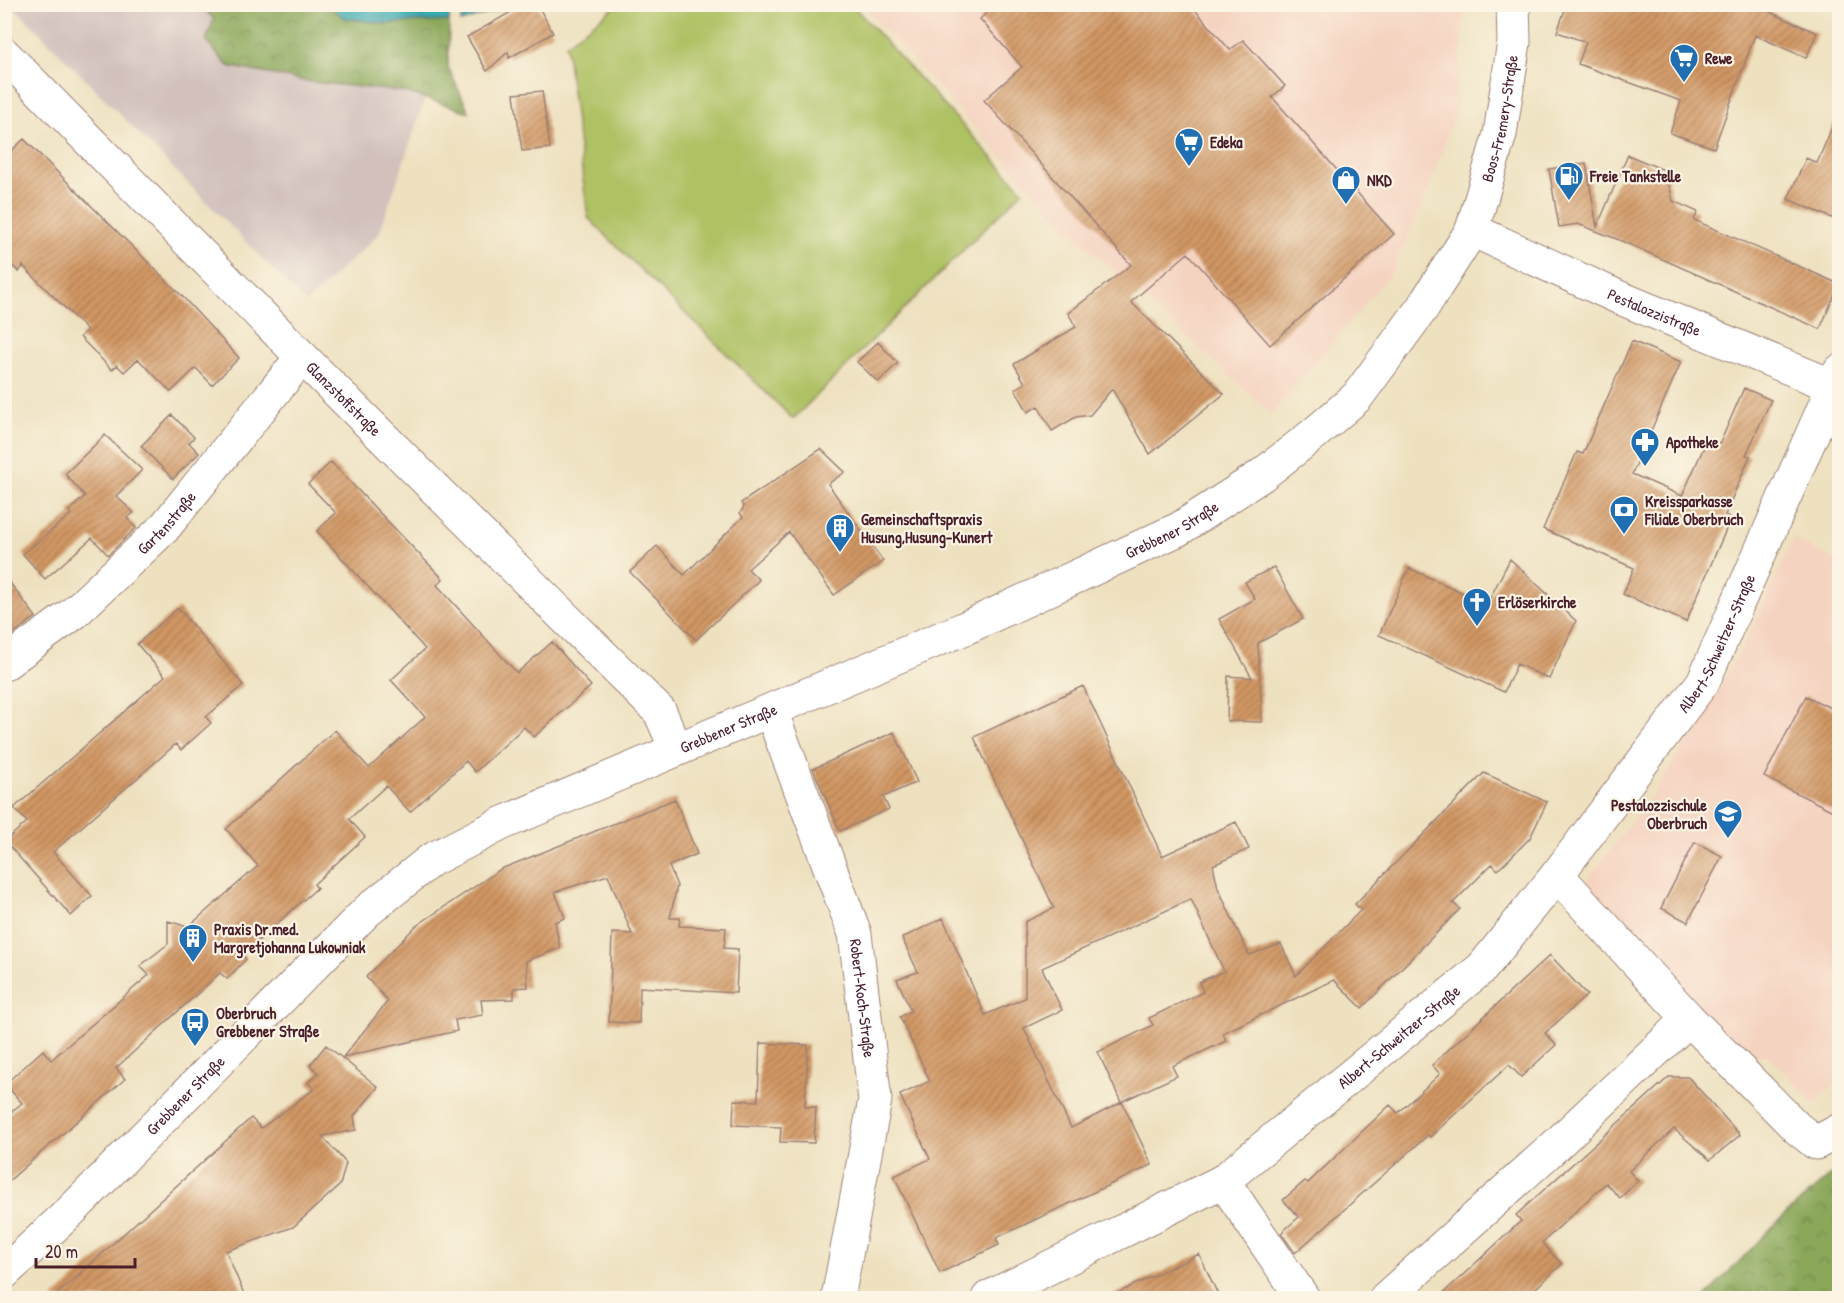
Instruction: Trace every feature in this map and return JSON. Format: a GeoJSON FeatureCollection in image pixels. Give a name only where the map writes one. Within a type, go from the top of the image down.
{"type":"FeatureCollection","features":[{"type":"Feature","properties":{"kind":"street","name":"Boos-Fremery-Straße"},"geometry":{"type":"LineString","coordinates":[[1472,230],[1500,134],[1514,42],[1513,4]]}},
{"type":"Feature","properties":{"kind":"street","name":"Glanzstoffstraße"},"geometry":{"type":"LineString","coordinates":[[4,54],[302,357],[660,712],[676,749]]}},
{"type":"Feature","properties":{"kind":"street","name":"Pestalozzistraße"},"geometry":{"type":"LineString","coordinates":[[1472,230],[1618,297],[1837,382]]}},
{"type":"Feature","properties":{"kind":"street","name":"Grebbener Straße"},"geometry":{"type":"LineString","coordinates":[[4,1273],[72,1210],[367,911],[430,860],[503,823],[963,629],[1179,528],[1262,475],[1357,397],[1423,307],[1472,230]]}},
{"type":"Feature","properties":{"kind":"street","name":"Gartenstraße"},"geometry":{"type":"LineString","coordinates":[[4,664],[74,613],[164,528],[302,357]]}},
{"type":"Feature","properties":{"kind":"street","name":"Albert-Schweitzer-Straße"},"geometry":{"type":"LineString","coordinates":[[1000,1296],[1223,1181],[1482,968],[1557,875],[1703,682],[1837,382]]}},
{"type":"Feature","properties":{"kind":"street","name":"Robert-Koch-Straße"},"geometry":{"type":"LineString","coordinates":[[771,711],[855,934],[875,1100],[838,1299]]}},
{"type":"Feature","properties":{"kind":"street"},"geometry":{"type":"LineString","coordinates":[[1557,875],[1689,1019],[1797,1128],[1816,1143],[1839,1130]]}},
{"type":"Feature","properties":{"kind":"street"},"geometry":{"type":"LineString","coordinates":[[1386,1299],[1554,1147],[1689,1019]]}},
{"type":"Feature","properties":{"kind":"street"},"geometry":{"type":"LineString","coordinates":[[1223,1181],[1303,1299]]}},
{"type":"Feature","properties":{"kind":"shaded area"},"geometry":{"type":"Polygon","coordinates":[[[12,5],[423,5],[430,84],[379,234],[306,303],[12,5]]]}},
{"type":"Feature","properties":{"kind":"shaded area"},"geometry":{"type":"Polygon","coordinates":[[[862,5],[1464,5],[1457,109],[1430,185],[1392,272],[1272,414],[1073,234],[862,5]]]}},
{"type":"Feature","properties":{"kind":"shaded area","name":"Pestalozzischule Oberbruch"},"geometry":{"type":"Polygon","coordinates":[[[1793,539],[1839,562],[1839,1080],[1814,1104],[1769,1055],[1735,1057],[1582,886],[1653,795],[1714,697],[1756,621],[1793,539]]]}},
{"type":"Feature","properties":{"kind":"green space"},"geometry":{"type":"Polygon","coordinates":[[[272,4],[277,8],[315,5],[333,9],[345,18],[384,23],[449,21],[448,67],[469,112],[405,92],[305,81],[228,66],[206,41],[214,19],[200,5],[272,4]]]}},
{"type":"Feature","properties":{"kind":"green space"},"geometry":{"type":"Polygon","coordinates":[[[619,4],[852,5],[1023,191],[793,419],[588,218],[566,44],[619,4]]]}},
{"type":"Feature","properties":{"kind":"green space"},"geometry":{"type":"Polygon","coordinates":[[[1839,1168],[1839,1298],[1704,1298],[1779,1220],[1839,1168]]]}},
{"type":"Feature","properties":{"kind":"water"},"geometry":{"type":"Polygon","coordinates":[[[462,4],[516,5],[461,22],[462,4]]]}},
{"type":"Feature","properties":{"kind":"water"},"geometry":{"type":"Polygon","coordinates":[[[315,5],[451,5],[449,21],[384,23],[345,18],[333,9],[315,5]]]}},
{"type":"Feature","properties":{"kind":"building"},"geometry":{"type":"Polygon","coordinates":[[[525,4],[537,4],[553,33],[509,58],[508,52],[487,71],[467,37],[525,4]]]}},
{"type":"Feature","properties":{"kind":"building","name":"Edeka"},"geometry":{"type":"Polygon","coordinates":[[[996,4],[1190,4],[1230,50],[1243,40],[1285,86],[1272,97],[1394,234],[1270,345],[1188,253],[1131,302],[1224,394],[1150,454],[1112,389],[1090,415],[1076,417],[1052,431],[1038,406],[1028,412],[1015,389],[1025,383],[1014,364],[1076,327],[1068,313],[1131,265],[984,100],[1022,67],[980,19],[996,4]]]}},
{"type":"Feature","properties":{"kind":"building","name":"Rewe"},"geometry":{"type":"Polygon","coordinates":[[[1567,4],[1752,4],[1817,33],[1806,58],[1755,35],[1714,148],[1670,133],[1681,101],[1578,64],[1586,42],[1557,32],[1567,4]]]}},
{"type":"Feature","properties":{"kind":"building"},"geometry":{"type":"Polygon","coordinates":[[[542,91],[550,148],[522,151],[514,94],[542,91]]]}},
{"type":"Feature","properties":{"kind":"building"},"geometry":{"type":"Polygon","coordinates":[[[1839,111],[1839,221],[1788,199],[1806,158],[1817,163],[1839,111]]]}},
{"type":"Feature","properties":{"kind":"building"},"geometry":{"type":"Polygon","coordinates":[[[24,139],[181,295],[239,358],[212,385],[196,368],[171,392],[138,359],[124,372],[117,365],[112,370],[80,337],[87,330],[23,266],[19,272],[4,258],[4,158],[24,139]]]}},
{"type":"Feature","properties":{"kind":"building"},"geometry":{"type":"Polygon","coordinates":[[[1628,155],[1671,173],[1668,181],[1673,201],[1698,212],[1694,220],[1839,284],[1820,329],[1617,239],[1578,224],[1559,227],[1549,169],[1586,163],[1597,227],[1628,155]]]}},
{"type":"Feature","properties":{"kind":"building"},"geometry":{"type":"Polygon","coordinates":[[[1632,341],[1681,362],[1632,474],[1682,496],[1708,438],[1720,443],[1744,388],[1771,400],[1746,455],[1750,456],[1725,515],[1731,518],[1686,622],[1623,594],[1634,568],[1543,529],[1577,452],[1583,454],[1632,341]]]}},
{"type":"Feature","properties":{"kind":"building"},"geometry":{"type":"Polygon","coordinates":[[[878,342],[898,363],[878,382],[857,362],[878,342]]]}},
{"type":"Feature","properties":{"kind":"building"},"geometry":{"type":"Polygon","coordinates":[[[172,415],[194,437],[189,443],[199,453],[173,479],[141,446],[172,415]]]}},
{"type":"Feature","properties":{"kind":"building"},"geometry":{"type":"Polygon","coordinates":[[[105,435],[142,470],[116,496],[134,513],[127,518],[136,528],[108,555],[92,538],[45,579],[23,554],[71,514],[69,511],[85,496],[65,474],[105,435]]]}},
{"type":"Feature","properties":{"kind":"building"},"geometry":{"type":"Polygon","coordinates":[[[821,449],[845,472],[828,484],[883,561],[834,595],[789,532],[748,569],[759,580],[696,640],[630,572],[657,546],[684,575],[743,517],[740,513],[744,507],[741,503],[821,449]]]}},
{"type":"Feature","properties":{"kind":"building"},"geometry":{"type":"Polygon","coordinates":[[[331,462],[443,579],[437,585],[517,673],[552,642],[591,686],[534,737],[524,727],[475,772],[466,761],[410,812],[386,786],[349,819],[365,837],[314,884],[317,888],[242,955],[246,959],[227,979],[220,973],[116,1068],[125,1079],[4,1185],[4,1118],[22,1103],[5,1084],[43,1050],[51,1060],[149,975],[140,966],[168,944],[168,921],[188,927],[258,866],[226,829],[335,730],[369,768],[425,717],[391,680],[425,649],[317,531],[336,513],[308,484],[331,462]]]}},
{"type":"Feature","properties":{"kind":"building","name":"Erlöserkirche"},"geometry":{"type":"Polygon","coordinates":[[[1510,559],[1576,621],[1549,679],[1517,664],[1504,692],[1379,635],[1409,568],[1487,604],[1510,559]]]}},
{"type":"Feature","properties":{"kind":"building"},"geometry":{"type":"Polygon","coordinates":[[[1274,567],[1303,619],[1258,643],[1262,722],[1227,721],[1228,676],[1252,678],[1219,619],[1255,599],[1245,582],[1274,567]]]}},
{"type":"Feature","properties":{"kind":"building"},"geometry":{"type":"Polygon","coordinates":[[[4,575],[36,617],[4,640],[4,575]]]}},
{"type":"Feature","properties":{"kind":"building"},"geometry":{"type":"Polygon","coordinates":[[[178,608],[243,685],[206,717],[211,723],[181,750],[176,744],[53,852],[92,896],[71,916],[5,841],[27,822],[14,808],[165,676],[137,644],[178,608]]]}},
{"type":"Feature","properties":{"kind":"building"},"geometry":{"type":"Polygon","coordinates":[[[1083,686],[1162,856],[1236,822],[1249,849],[1213,865],[1218,888],[1249,955],[1281,944],[1296,976],[1361,910],[1355,904],[1484,773],[1547,802],[1530,838],[1498,870],[1492,864],[1453,903],[1460,909],[1362,1008],[1334,980],[1223,1033],[1226,1041],[1172,1066],[1177,1076],[1121,1102],[1098,1052],[1153,1025],[1149,1018],[1203,992],[1199,982],[1224,971],[1191,899],[1042,968],[1062,1010],[1024,1028],[1071,1128],[1122,1102],[1152,1165],[996,1238],[999,1245],[940,1273],[894,1176],[930,1159],[900,1095],[930,1081],[900,1017],[911,1011],[897,979],[918,972],[902,938],[943,918],[985,1015],[1025,998],[1025,922],[1054,908],[974,737],[1083,686]]]}},
{"type":"Feature","properties":{"kind":"building"},"geometry":{"type":"Polygon","coordinates":[[[1806,696],[1839,712],[1839,814],[1764,777],[1806,696]]]}},
{"type":"Feature","properties":{"kind":"building"},"geometry":{"type":"Polygon","coordinates":[[[894,732],[917,782],[883,797],[889,809],[840,831],[813,769],[894,732]]]}},
{"type":"Feature","properties":{"kind":"building"},"geometry":{"type":"Polygon","coordinates":[[[675,799],[697,854],[669,866],[677,886],[670,918],[680,918],[679,926],[726,928],[724,948],[738,949],[736,993],[640,987],[639,1023],[609,1022],[612,933],[632,934],[608,875],[555,892],[565,918],[555,922],[560,948],[526,961],[528,987],[514,988],[514,999],[481,1000],[483,1015],[455,1020],[457,1031],[343,1057],[388,1001],[366,977],[416,926],[501,869],[675,799]]]}},
{"type":"Feature","properties":{"kind":"building"},"geometry":{"type":"Polygon","coordinates":[[[1695,842],[1722,856],[1688,922],[1661,908],[1695,842]]]}},
{"type":"Feature","properties":{"kind":"building"},"geometry":{"type":"Polygon","coordinates":[[[1550,955],[1587,995],[1545,1033],[1556,1045],[1521,1077],[1509,1065],[1430,1137],[1428,1135],[1295,1253],[1281,1233],[1299,1217],[1283,1200],[1305,1181],[1308,1183],[1390,1105],[1398,1113],[1440,1074],[1432,1065],[1550,955]]]}},
{"type":"Feature","properties":{"kind":"building"},"geometry":{"type":"Polygon","coordinates":[[[760,1043],[808,1045],[805,1107],[816,1107],[814,1143],[780,1142],[781,1127],[733,1125],[734,1100],[758,1101],[760,1043]]]}},
{"type":"Feature","properties":{"kind":"building"},"geometry":{"type":"Polygon","coordinates":[[[326,1045],[378,1087],[354,1116],[356,1130],[322,1136],[346,1163],[340,1185],[293,1227],[226,1251],[246,1299],[52,1299],[251,1118],[261,1128],[314,1089],[308,1082],[318,1073],[310,1065],[326,1045]]]}},
{"type":"Feature","properties":{"kind":"building"},"geometry":{"type":"Polygon","coordinates":[[[1669,1077],[1688,1077],[1740,1135],[1710,1160],[1674,1129],[1629,1171],[1638,1181],[1620,1198],[1606,1183],[1542,1243],[1562,1264],[1524,1299],[1437,1299],[1521,1221],[1516,1215],[1669,1077]]]}},
{"type":"Feature","properties":{"kind":"building"},"geometry":{"type":"Polygon","coordinates":[[[1199,1254],[1220,1299],[1105,1299],[1199,1254]]]}},
{"type":"Feature","properties":{"kind":"place","name":"Rewe"},"geometry":{"type":"Point","coordinates":[1684,84]}},
{"type":"Feature","properties":{"kind":"place","name":"Edeka"},"geometry":{"type":"Point","coordinates":[1189,168]}},
{"type":"Feature","properties":{"kind":"place","name":"Freie Tankstelle"},"geometry":{"type":"Point","coordinates":[1569,202]}},
{"type":"Feature","properties":{"kind":"place","name":"NKD"},"geometry":{"type":"Point","coordinates":[1346,206]}},
{"type":"Feature","properties":{"kind":"place","name":"Apotheke"},"geometry":{"type":"Point","coordinates":[1645,468]}},
{"type":"Feature","properties":{"kind":"place","name":"Kreissparkasse Filiale Oberbruch"},"geometry":{"type":"Point","coordinates":[1624,536]}},
{"type":"Feature","properties":{"kind":"place","name":"Gemeinschaftspraxis Husung,Husung-Kunert"},"geometry":{"type":"Point","coordinates":[840,554]}},
{"type":"Feature","properties":{"kind":"place","name":"Erlöserkirche"},"geometry":{"type":"Point","coordinates":[1477,628]}},
{"type":"Feature","properties":{"kind":"place","name":"Pestalozzischule Oberbruch"},"geometry":{"type":"Point","coordinates":[1728,840]}},
{"type":"Feature","properties":{"kind":"place","name":"Praxis Dr.med. Margretjohanna Lukowniak"},"geometry":{"type":"Point","coordinates":[193,964]}},
{"type":"Feature","properties":{"kind":"place","name":"Oberbruch Grebbener Straße"},"geometry":{"type":"Point","coordinates":[195,1048]}}]}
